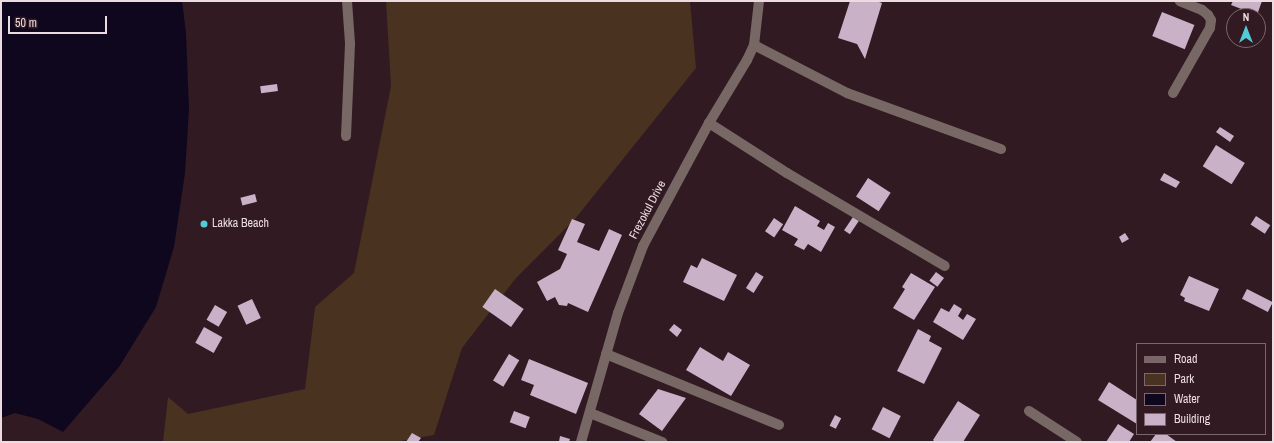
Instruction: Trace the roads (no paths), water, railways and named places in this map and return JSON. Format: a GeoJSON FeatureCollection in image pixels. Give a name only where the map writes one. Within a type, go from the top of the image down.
{"type":"FeatureCollection","features":[{"type":"Feature","properties":{"kind":"street"},"geometry":{"type":"LineString","coordinates":[[346,136],[350,43],[347,1]]}},
{"type":"Feature","properties":{"kind":"street","name":"Frezokul Drive"},"geometry":{"type":"LineString","coordinates":[[581,442],[618,313],[643,246],[747,60],[754,45],[759,1]]}},
{"type":"Feature","properties":{"kind":"street"},"geometry":{"type":"LineString","coordinates":[[1174,93],[1210,28],[1211,20],[1202,10],[1180,1]]}},
{"type":"Feature","properties":{"kind":"street"},"geometry":{"type":"LineString","coordinates":[[754,45],[847,93],[1001,149]]}},
{"type":"Feature","properties":{"kind":"street"},"geometry":{"type":"LineString","coordinates":[[710,124],[788,173],[945,266]]}},
{"type":"Feature","properties":{"kind":"street"},"geometry":{"type":"LineString","coordinates":[[606,354],[779,425]]}},
{"type":"Feature","properties":{"kind":"street"},"geometry":{"type":"LineString","coordinates":[[1029,410],[1077,442]]}},
{"type":"Feature","properties":{"kind":"street"},"geometry":{"type":"LineString","coordinates":[[590,413],[662,442]]}},
{"type":"Feature","properties":{"kind":"water"},"geometry":{"type":"Polygon","coordinates":[[[1,1],[182,1],[186,33],[189,109],[185,173],[174,247],[156,307],[119,367],[63,432],[38,419],[15,413],[1,418],[1,1]]]}},
{"type":"Feature","properties":{"kind":"place","name":"Lakka Beach"},"geometry":{"type":"Point","coordinates":[204,224]}}]}
